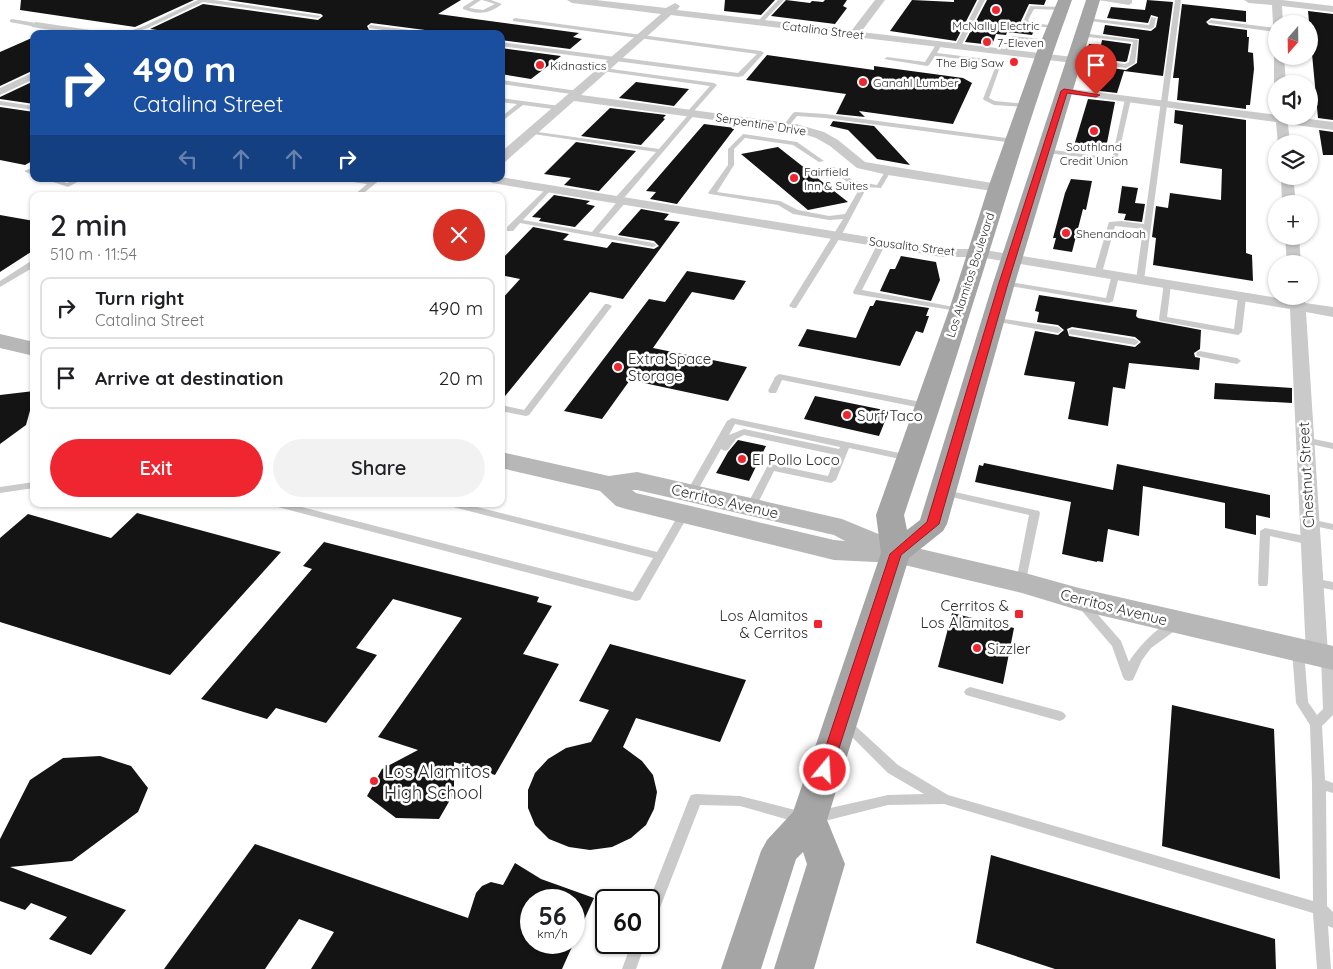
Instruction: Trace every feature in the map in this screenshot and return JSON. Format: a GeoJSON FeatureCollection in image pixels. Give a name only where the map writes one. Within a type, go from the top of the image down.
{"type":"FeatureCollection","features":[{"type":"Feature","properties":{"kind":"main road"},"geometry":{"type":"LineString","coordinates":[[896,554],[933,524],[993,319],[1093,0]]}},
{"type":"Feature","properties":{"kind":"main road","name":"Los Alamitos Boulevard"},"geometry":{"type":"LineString","coordinates":[[741,969],[780,851],[809,820],[842,720],[896,554],[890,515],[1046,49],[1048,26],[1058,5]]}},
{"type":"Feature","properties":{"kind":"main road"},"geometry":{"type":"LineString","coordinates":[[0,342],[30,349]]}},
{"type":"Feature","properties":{"kind":"main road","name":"Cerritos Avenue"},"geometry":{"type":"LineString","coordinates":[[505,461],[609,485],[626,500],[693,492],[842,528],[896,554]]}},
{"type":"Feature","properties":{"kind":"main road","name":"Cerritos Avenue"},"geometry":{"type":"LineString","coordinates":[[693,492],[834,550],[896,554],[1022,582],[1078,599],[1319,655]]}},
{"type":"Feature","properties":{"kind":"main road"},"geometry":{"type":"LineString","coordinates":[[794,969],[826,864],[809,820]]}},
{"type":"Feature","properties":{"kind":"street","name":"Catalina Street"},"geometry":{"type":"LineString","coordinates":[[572,0],[1006,52],[1046,49],[1073,60]]}},
{"type":"Feature","properties":{"kind":"street"},"geometry":{"type":"LineString","coordinates":[[505,156],[682,0]]}},
{"type":"Feature","properties":{"kind":"street"},"geometry":{"type":"LineString","coordinates":[[855,34],[880,0]]}},
{"type":"Feature","properties":{"kind":"street"},"geometry":{"type":"LineString","coordinates":[[1249,0],[1277,1],[1333,9]]}},
{"type":"Feature","properties":{"kind":"street"},"geometry":{"type":"LineString","coordinates":[[1277,1],[1278,15]]}},
{"type":"Feature","properties":{"kind":"street"},"geometry":{"type":"LineString","coordinates":[[36,25],[70,30]]}},
{"type":"Feature","properties":{"kind":"street"},"geometry":{"type":"LineString","coordinates":[[0,92],[30,78]]}},
{"type":"Feature","properties":{"kind":"street"},"geometry":{"type":"LineString","coordinates":[[1064,91],[1268,116]]}},
{"type":"Feature","properties":{"kind":"street","name":"Serpentine Drive"},"geometry":{"type":"LineString","coordinates":[[576,95],[785,127],[820,135],[861,165],[998,188]]}},
{"type":"Feature","properties":{"kind":"street"},"geometry":{"type":"LineString","coordinates":[[1318,124],[1333,126]]}},
{"type":"Feature","properties":{"kind":"street","name":"Sausalito Street"},"geometry":{"type":"LineString","coordinates":[[505,181],[942,253],[979,253],[1242,297],[1268,299]]}},
{"type":"Feature","properties":{"kind":"street","name":"Chestnut Street"},"geometry":{"type":"LineString","coordinates":[[1298,305],[1312,582],[1319,655]]}},
{"type":"Feature","properties":{"kind":"street","name":"Sausalito Street"},"geometry":{"type":"LineString","coordinates":[[1311,305],[1333,312]]}},
{"type":"Feature","properties":{"kind":"lane"},"geometry":{"type":"LineString","coordinates":[[137,30],[202,0],[318,16]]}},
{"type":"Feature","properties":{"kind":"lane"},"geometry":{"type":"LineString","coordinates":[[478,0],[465,8],[489,11],[500,4],[494,0],[485,0]]}},
{"type":"Feature","properties":{"kind":"lane"},"geometry":{"type":"LineString","coordinates":[[760,22],[781,0]]}},
{"type":"Feature","properties":{"kind":"lane"},"geometry":{"type":"LineString","coordinates":[[958,46],[982,0]]}},
{"type":"Feature","properties":{"kind":"lane"},"geometry":{"type":"LineString","coordinates":[[1101,0],[1129,3],[1129,0]]}},
{"type":"Feature","properties":{"kind":"lane"},"geometry":{"type":"LineString","coordinates":[[1140,280],[1178,0]]}},
{"type":"Feature","properties":{"kind":"lane"},"geometry":{"type":"LineString","coordinates":[[1048,26],[1025,21],[1032,7],[1058,5]]}},
{"type":"Feature","properties":{"kind":"lane"},"geometry":{"type":"LineString","coordinates":[[1086,20],[1151,27],[1153,18]]}},
{"type":"Feature","properties":{"kind":"lane"},"geometry":{"type":"LineString","coordinates":[[505,45],[738,75],[741,75],[761,53],[515,20]]}},
{"type":"Feature","properties":{"kind":"lane"},"geometry":{"type":"LineString","coordinates":[[12,21],[36,25]]}},
{"type":"Feature","properties":{"kind":"lane"},"geometry":{"type":"LineString","coordinates":[[1211,22],[1268,29]]}},
{"type":"Feature","properties":{"kind":"lane"},"geometry":{"type":"LineString","coordinates":[[371,26],[398,30]]}},
{"type":"Feature","properties":{"kind":"lane"},"geometry":{"type":"LineString","coordinates":[[1073,60],[1126,66],[1132,62],[1136,41],[1081,35]]}},
{"type":"Feature","properties":{"kind":"lane"},"geometry":{"type":"LineString","coordinates":[[1006,52],[1013,38],[1046,49]]}},
{"type":"Feature","properties":{"kind":"lane"},"geometry":{"type":"LineString","coordinates":[[887,58],[927,64],[939,44]]}},
{"type":"Feature","properties":{"kind":"lane"},"geometry":{"type":"LineString","coordinates":[[933,54],[1000,62],[986,99],[994,103],[1026,106]]}},
{"type":"Feature","properties":{"kind":"lane"},"geometry":{"type":"LineString","coordinates":[[594,235],[714,85],[604,70]]}},
{"type":"Feature","properties":{"kind":"lane"},"geometry":{"type":"LineString","coordinates":[[505,83],[576,95]]}},
{"type":"Feature","properties":{"kind":"lane"},"geometry":{"type":"LineString","coordinates":[[1046,151],[1115,160],[1128,99]]}},
{"type":"Feature","properties":{"kind":"lane"},"geometry":{"type":"LineString","coordinates":[[505,101],[560,108]]}},
{"type":"Feature","properties":{"kind":"lane"},"geometry":{"type":"LineString","coordinates":[[0,103],[30,107]]}},
{"type":"Feature","properties":{"kind":"lane"},"geometry":{"type":"LineString","coordinates":[[505,117],[522,103]]}},
{"type":"Feature","properties":{"kind":"lane"},"geometry":{"type":"LineString","coordinates":[[785,127],[795,114],[825,116],[1014,142]]}},
{"type":"Feature","properties":{"kind":"lane"},"geometry":{"type":"LineString","coordinates":[[753,122],[731,149],[731,165],[712,193],[780,203],[796,212],[829,218],[848,216]]}},
{"type":"Feature","properties":{"kind":"lane"},"geometry":{"type":"LineString","coordinates":[[533,132],[661,151]]}},
{"type":"Feature","properties":{"kind":"lane"},"geometry":{"type":"LineString","coordinates":[[743,136],[795,143],[821,161]]}},
{"type":"Feature","properties":{"kind":"lane"},"geometry":{"type":"LineString","coordinates":[[832,168],[852,183],[879,187],[888,171]]}},
{"type":"Feature","properties":{"kind":"lane"},"geometry":{"type":"LineString","coordinates":[[57,182],[68,186],[75,182]]}},
{"type":"Feature","properties":{"kind":"lane"},"geometry":{"type":"LineString","coordinates":[[361,192],[375,182]]}},
{"type":"Feature","properties":{"kind":"lane"},"geometry":{"type":"LineString","coordinates":[[792,306],[837,236],[865,185]]}},
{"type":"Feature","properties":{"kind":"lane"},"geometry":{"type":"LineString","coordinates":[[510,229],[550,188]]}},
{"type":"Feature","properties":{"kind":"lane"},"geometry":{"type":"LineString","coordinates":[[518,221],[653,245]]}},
{"type":"Feature","properties":{"kind":"lane"},"geometry":{"type":"LineString","coordinates":[[1098,273],[1112,224],[1121,223],[1147,227]]}},
{"type":"Feature","properties":{"kind":"lane"},"geometry":{"type":"LineString","coordinates":[[882,243],[858,292],[960,310]]}},
{"type":"Feature","properties":{"kind":"lane"},"geometry":{"type":"LineString","coordinates":[[0,285],[30,266]]}},
{"type":"Feature","properties":{"kind":"lane"},"geometry":{"type":"LineString","coordinates":[[1004,283],[1109,301],[1115,276]]}},
{"type":"Feature","properties":{"kind":"lane"},"geometry":{"type":"LineString","coordinates":[[1167,285],[1163,319],[1238,332],[1242,297]]}},
{"type":"Feature","properties":{"kind":"lane"},"geometry":{"type":"LineString","coordinates":[[505,409],[526,413],[608,306]]}},
{"type":"Feature","properties":{"kind":"lane"},"geometry":{"type":"LineString","coordinates":[[993,319],[1058,330]]}},
{"type":"Feature","properties":{"kind":"lane"},"geometry":{"type":"LineString","coordinates":[[1072,332],[1135,342]]}},
{"type":"Feature","properties":{"kind":"lane"},"geometry":{"type":"LineString","coordinates":[[1200,354],[1237,361]]}},
{"type":"Feature","properties":{"kind":"lane"},"geometry":{"type":"LineString","coordinates":[[773,392],[779,377],[926,406]]}},
{"type":"Feature","properties":{"kind":"lane"},"geometry":{"type":"LineString","coordinates":[[290,507],[636,597],[693,492],[716,464],[730,437],[744,432],[909,458]]}},
{"type":"Feature","properties":{"kind":"lane"},"geometry":{"type":"LineString","coordinates":[[1304,440],[1333,446]]}},
{"type":"Feature","properties":{"kind":"lane"},"geometry":{"type":"LineString","coordinates":[[751,507],[771,467],[831,480],[843,449]]}},
{"type":"Feature","properties":{"kind":"lane"},"geometry":{"type":"LineString","coordinates":[[0,490],[30,486]]}},
{"type":"Feature","properties":{"kind":"lane"},"geometry":{"type":"LineString","coordinates":[[942,492],[1035,513],[1022,582]]}},
{"type":"Feature","properties":{"kind":"lane"},"geometry":{"type":"LineString","coordinates":[[464,507],[658,556]]}},
{"type":"Feature","properties":{"kind":"lane"},"geometry":{"type":"LineString","coordinates":[[1309,522],[1333,527]]}},
{"type":"Feature","properties":{"kind":"lane"},"geometry":{"type":"LineString","coordinates":[[1263,583],[1265,531],[1310,541]]}},
{"type":"Feature","properties":{"kind":"lane"},"geometry":{"type":"LineString","coordinates":[[1312,582],[1333,586]]}},
{"type":"Feature","properties":{"kind":"lane"},"geometry":{"type":"LineString","coordinates":[[1078,599],[1117,644],[1129,677],[1134,662],[1147,642],[1178,623]]}},
{"type":"Feature","properties":{"kind":"lane"},"geometry":{"type":"LineString","coordinates":[[1316,724],[1329,711],[1319,655]]}},
{"type":"Feature","properties":{"kind":"lane"},"geometry":{"type":"LineString","coordinates":[[1319,655],[1302,703],[1316,724],[1320,909],[1324,969]]}},
{"type":"Feature","properties":{"kind":"lane"},"geometry":{"type":"LineString","coordinates":[[970,692],[1060,716]]}},
{"type":"Feature","properties":{"kind":"lane"},"geometry":{"type":"LineString","coordinates":[[842,720],[893,768],[944,799],[1320,909],[1333,921]]}},
{"type":"Feature","properties":{"kind":"lane"},"geometry":{"type":"LineString","coordinates":[[1318,784],[1333,788]]}},
{"type":"Feature","properties":{"kind":"lane"},"geometry":{"type":"LineString","coordinates":[[660,890],[696,799],[740,802],[809,820],[888,800],[944,799]]}},
{"type":"Feature","properties":{"kind":"lane"},"geometry":{"type":"LineString","coordinates":[[629,969],[635,954]]}},
{"type":"Feature","properties":{"kind":"building"},"geometry":{"type":"Polygon","coordinates":[[[21,0],[194,0],[135,27],[20,10],[21,0]]]}},
{"type":"Feature","properties":{"kind":"building"},"geometry":{"type":"Polygon","coordinates":[[[227,0],[461,0],[438,14],[579,33],[573,37],[582,39],[570,49],[505,41],[505,30],[425,30],[371,23],[367,26],[369,30],[150,29],[203,4],[318,20],[323,16],[321,14],[227,0]]]}},
{"type":"Feature","properties":{"kind":"building"},"geometry":{"type":"Polygon","coordinates":[[[725,0],[775,0],[761,15],[724,11],[725,0]]]}},
{"type":"Feature","properties":{"kind":"building"},"geometry":{"type":"Polygon","coordinates":[[[786,0],[810,3],[812,1],[847,0],[843,6],[847,8],[835,24],[771,16],[786,0]]]}},
{"type":"Feature","properties":{"kind":"building"},"geometry":{"type":"Polygon","coordinates":[[[912,0],[954,2],[954,0],[977,0],[956,41],[890,31],[912,0]]]}},
{"type":"Feature","properties":{"kind":"building"},"geometry":{"type":"Polygon","coordinates":[[[987,0],[1046,0],[1044,5],[1029,4],[1021,21],[1022,24],[1035,28],[1032,35],[1007,32],[1006,35],[996,34],[992,45],[965,42],[987,0]]]}},
{"type":"Feature","properties":{"kind":"building"},"geometry":{"type":"Polygon","coordinates":[[[1147,0],[1173,2],[1163,76],[1124,71],[1117,93],[1091,90],[1096,66],[1126,70],[1137,63],[1139,39],[1103,34],[1105,25],[1151,31],[1156,27],[1158,17],[1151,15],[1148,23],[1107,18],[1111,7],[1145,10],[1147,0]]]}},
{"type":"Feature","properties":{"kind":"building"},"geometry":{"type":"Polygon","coordinates":[[[1182,4],[1246,11],[1246,22],[1211,18],[1206,22],[1209,25],[1247,30],[1247,37],[1249,37],[1248,52],[1253,53],[1254,69],[1250,105],[1246,105],[1246,109],[1177,100],[1179,78],[1173,78],[1182,4]]]}},
{"type":"Feature","properties":{"kind":"building"},"geometry":{"type":"Polygon","coordinates":[[[1308,11],[1333,14],[1333,120],[1318,118],[1318,75],[1314,75],[1313,65],[1318,65],[1318,15],[1308,15],[1308,11]]]}},
{"type":"Feature","properties":{"kind":"building"},"geometry":{"type":"Polygon","coordinates":[[[30,39],[30,72],[0,86],[0,52],[30,39]]]}},
{"type":"Feature","properties":{"kind":"building"},"geometry":{"type":"Polygon","coordinates":[[[1102,40],[1131,44],[1127,61],[1085,57],[1089,44],[1101,45],[1102,40]]]}},
{"type":"Feature","properties":{"kind":"building","name":"Kidnastics"},"geometry":{"type":"Polygon","coordinates":[[[505,49],[561,56],[531,79],[505,75],[505,49]]]}},
{"type":"Feature","properties":{"kind":"building","name":"Ganahl Lumber"},"geometry":{"type":"Polygon","coordinates":[[[767,55],[874,70],[874,66],[963,78],[972,83],[953,124],[859,111],[865,117],[836,114],[846,94],[746,80],[767,55]]]}},
{"type":"Feature","properties":{"kind":"building"},"geometry":{"type":"Polygon","coordinates":[[[636,82],[689,89],[674,106],[619,98],[636,82]]]}},
{"type":"Feature","properties":{"kind":"building"},"geometry":{"type":"Polygon","coordinates":[[[30,83],[30,103],[0,99],[0,97],[30,83]]]}},
{"type":"Feature","properties":{"kind":"building","name":"Southland Credit Union"},"geometry":{"type":"Polygon","coordinates":[[[1088,99],[1115,102],[1105,153],[1073,149],[1088,99]]]}},
{"type":"Feature","properties":{"kind":"building"},"geometry":{"type":"Polygon","coordinates":[[[0,107],[30,111],[30,162],[25,165],[0,160],[0,107]]]}},
{"type":"Feature","properties":{"kind":"building"},"geometry":{"type":"Polygon","coordinates":[[[610,108],[666,115],[663,118],[665,119],[641,145],[581,136],[610,108]]]}},
{"type":"Feature","properties":{"kind":"building"},"geometry":{"type":"Polygon","coordinates":[[[1175,110],[1246,120],[1246,253],[1252,255],[1253,281],[1153,265],[1156,238],[1152,237],[1156,206],[1168,208],[1170,193],[1221,200],[1222,169],[1180,163],[1183,125],[1174,123],[1175,110]]]}},
{"type":"Feature","properties":{"kind":"building"},"geometry":{"type":"Polygon","coordinates":[[[833,121],[874,126],[910,165],[877,159],[848,130],[830,126],[833,121]]]}},
{"type":"Feature","properties":{"kind":"building"},"geometry":{"type":"Polygon","coordinates":[[[704,124],[735,128],[677,204],[650,199],[656,192],[646,191],[704,124]]]}},
{"type":"Feature","properties":{"kind":"building"},"geometry":{"type":"Polygon","coordinates":[[[1319,130],[1333,132],[1333,155],[1323,155],[1319,130]]]}},
{"type":"Feature","properties":{"kind":"building"},"geometry":{"type":"Polygon","coordinates":[[[576,142],[636,151],[599,191],[564,185],[571,178],[544,174],[576,142]]]}},
{"type":"Feature","properties":{"kind":"building","name":"Fairfield Inn & Suites"},"geometry":{"type":"Polygon","coordinates":[[[778,147],[848,202],[808,210],[741,154],[778,147]]]}},
{"type":"Feature","properties":{"kind":"building"},"geometry":{"type":"Polygon","coordinates":[[[1071,179],[1092,181],[1086,210],[1083,209],[1072,252],[1053,249],[1056,238],[1053,238],[1065,193],[1071,179]]]}},
{"type":"Feature","properties":{"kind":"building"},"geometry":{"type":"Polygon","coordinates":[[[1122,186],[1138,188],[1135,203],[1145,204],[1142,222],[1124,220],[1126,214],[1118,213],[1122,186]]]}},
{"type":"Feature","properties":{"kind":"building"},"geometry":{"type":"Polygon","coordinates":[[[554,195],[590,201],[586,204],[595,206],[575,227],[539,221],[541,218],[532,217],[554,195]]]}},
{"type":"Feature","properties":{"kind":"building"},"geometry":{"type":"Polygon","coordinates":[[[641,209],[669,214],[664,220],[680,222],[623,299],[590,292],[505,396],[505,296],[520,279],[505,276],[505,256],[533,227],[569,234],[563,240],[607,248],[612,242],[654,249],[659,246],[654,241],[618,235],[641,209]]]}},
{"type":"Feature","properties":{"kind":"building"},"geometry":{"type":"Polygon","coordinates":[[[0,215],[30,220],[30,253],[0,272],[0,215]]]}},
{"type":"Feature","properties":{"kind":"building"},"geometry":{"type":"Polygon","coordinates":[[[901,256],[936,262],[940,280],[931,301],[880,291],[890,269],[895,269],[901,256]]]}},
{"type":"Feature","properties":{"kind":"building"},"geometry":{"type":"Polygon","coordinates":[[[687,271],[746,281],[734,300],[692,292],[653,348],[747,367],[728,401],[630,380],[602,419],[564,411],[649,299],[665,302],[687,271]]]}},
{"type":"Feature","properties":{"kind":"building"},"geometry":{"type":"Polygon","coordinates":[[[1039,295],[1137,310],[1136,316],[1138,318],[1201,330],[1200,349],[1194,353],[1195,357],[1200,358],[1199,370],[1129,363],[1125,389],[1113,387],[1108,426],[1068,419],[1075,382],[1024,375],[1035,331],[1058,335],[1064,330],[1058,325],[1037,322],[1039,312],[1035,311],[1039,295]],[[1072,327],[1067,329],[1069,336],[1135,347],[1141,342],[1135,337],[1072,327]]]}},
{"type":"Feature","properties":{"kind":"building"},"geometry":{"type":"Polygon","coordinates":[[[876,300],[929,308],[926,316],[929,316],[923,333],[916,331],[900,366],[798,346],[807,329],[856,338],[870,306],[873,306],[876,300]]]}},
{"type":"Feature","properties":{"kind":"building"},"geometry":{"type":"Polygon","coordinates":[[[1215,383],[1292,388],[1292,403],[1214,399],[1215,383]]]}},
{"type":"Feature","properties":{"kind":"building"},"geometry":{"type":"Polygon","coordinates":[[[30,391],[30,411],[26,425],[0,444],[0,395],[30,391]]]}},
{"type":"Feature","properties":{"kind":"building","name":"Surf Taco"},"geometry":{"type":"Polygon","coordinates":[[[815,396],[889,411],[879,436],[804,419],[815,396]]]}},
{"type":"Feature","properties":{"kind":"building","name":"El Pollo Loco"},"geometry":{"type":"Polygon","coordinates":[[[738,440],[766,446],[749,481],[716,473],[728,452],[738,440]]]}},
{"type":"Feature","properties":{"kind":"building"},"geometry":{"type":"Polygon","coordinates":[[[984,463],[1113,490],[1117,464],[1270,495],[1270,518],[1256,515],[1256,535],[1225,528],[1225,503],[1143,486],[1139,536],[1108,529],[1103,562],[1097,562],[1062,554],[1071,502],[975,482],[979,465],[983,466],[984,463]]]}},
{"type":"Feature","properties":{"kind":"building"},"geometry":{"type":"Polygon","coordinates":[[[137,513],[281,552],[170,675],[0,622],[0,538],[28,514],[111,538],[137,513]]]}},
{"type":"Feature","properties":{"kind":"building"},"geometry":{"type":"Polygon","coordinates":[[[324,542],[539,597],[537,602],[552,606],[523,654],[559,664],[495,775],[454,762],[454,793],[439,819],[396,818],[367,796],[382,769],[418,750],[378,737],[462,618],[393,599],[356,648],[377,655],[326,723],[276,708],[267,719],[201,699],[312,569],[303,566],[324,542]]]}},
{"type":"Feature","properties":{"kind":"building","name":"Sizzler"},"geometry":{"type":"Polygon","coordinates":[[[952,613],[1014,628],[1003,684],[938,667],[952,613]]]}},
{"type":"Feature","properties":{"kind":"building"},"geometry":{"type":"Polygon","coordinates":[[[610,644],[746,680],[720,742],[636,718],[623,747],[642,761],[653,775],[657,792],[654,809],[646,825],[631,838],[612,847],[590,850],[569,847],[549,839],[535,825],[528,808],[528,790],[535,773],[548,759],[566,748],[591,742],[609,710],[579,701],[610,644]]]}},
{"type":"Feature","properties":{"kind":"building"},"geometry":{"type":"Polygon","coordinates":[[[1172,705],[1274,729],[1280,879],[1162,846],[1172,705]]]}},
{"type":"Feature","properties":{"kind":"building"},"geometry":{"type":"Polygon","coordinates":[[[100,756],[131,766],[148,788],[138,812],[72,861],[10,867],[126,910],[91,955],[49,939],[67,917],[31,903],[25,910],[0,901],[0,839],[30,780],[63,758],[100,756]]]}},
{"type":"Feature","properties":{"kind":"building"},"geometry":{"type":"Polygon","coordinates":[[[255,844],[468,918],[476,893],[482,886],[491,882],[503,885],[515,863],[541,879],[569,889],[520,889],[520,954],[569,954],[562,969],[311,969],[334,932],[299,919],[265,969],[164,969],[255,844]]]}},
{"type":"Feature","properties":{"kind":"building"},"geometry":{"type":"Polygon","coordinates":[[[991,855],[1275,939],[1276,969],[1055,969],[976,943],[991,855]]]}},
{"type":"Feature","properties":{"kind":"building"},"geometry":{"type":"Polygon","coordinates":[[[585,895],[594,898],[585,918],[585,895]]]}},
{"type":"Feature","properties":{"kind":"place","name":"McNally Electric"},"geometry":{"type":"Point","coordinates":[996,10]}},
{"type":"Feature","properties":{"kind":"place","name":"7-Eleven"},"geometry":{"type":"Point","coordinates":[987,42]}},
{"type":"Feature","properties":{"kind":"place","name":"The Big Saw"},"geometry":{"type":"Point","coordinates":[1014,62]}},
{"type":"Feature","properties":{"kind":"place","name":"Kidnastics"},"geometry":{"type":"Point","coordinates":[540,65]}},
{"type":"Feature","properties":{"kind":"place","name":"Ganahl Lumber"},"geometry":{"type":"Point","coordinates":[863,82]}},
{"type":"Feature","properties":{"kind":"place","name":"Southland Credit Union"},"geometry":{"type":"Point","coordinates":[1094,131]}},
{"type":"Feature","properties":{"kind":"place","name":"Fairfield Inn & Suites"},"geometry":{"type":"Point","coordinates":[794,178]}},
{"type":"Feature","properties":{"kind":"place","name":"Shenandoah"},"geometry":{"type":"Point","coordinates":[1066,233]}},
{"type":"Feature","properties":{"kind":"place","name":"Extra Space Storage"},"geometry":{"type":"Point","coordinates":[618,367]}},
{"type":"Feature","properties":{"kind":"place","name":"Surf Taco"},"geometry":{"type":"Point","coordinates":[847,415]}},
{"type":"Feature","properties":{"kind":"place","name":"El Pollo Loco"},"geometry":{"type":"Point","coordinates":[742,459]}},
{"type":"Feature","properties":{"kind":"place","name":"Cerritos & Los Alamitos"},"geometry":{"type":"Point","coordinates":[1019,614]}},
{"type":"Feature","properties":{"kind":"place","name":"Los Alamitos & Cerritos"},"geometry":{"type":"Point","coordinates":[818,624]}},
{"type":"Feature","properties":{"kind":"place","name":"Sizzler"},"geometry":{"type":"Point","coordinates":[977,648]}},
{"type":"Feature","properties":{"kind":"place","name":"Los Alamitos High School"},"geometry":{"type":"Point","coordinates":[374,781]}},
{"type":"Feature","properties":{"kind":"route"},"geometry":{"type":"LineString","coordinates":[[825,770],[896,554],[933,524],[1004,283],[1064,91],[1096,95]]}}]}
